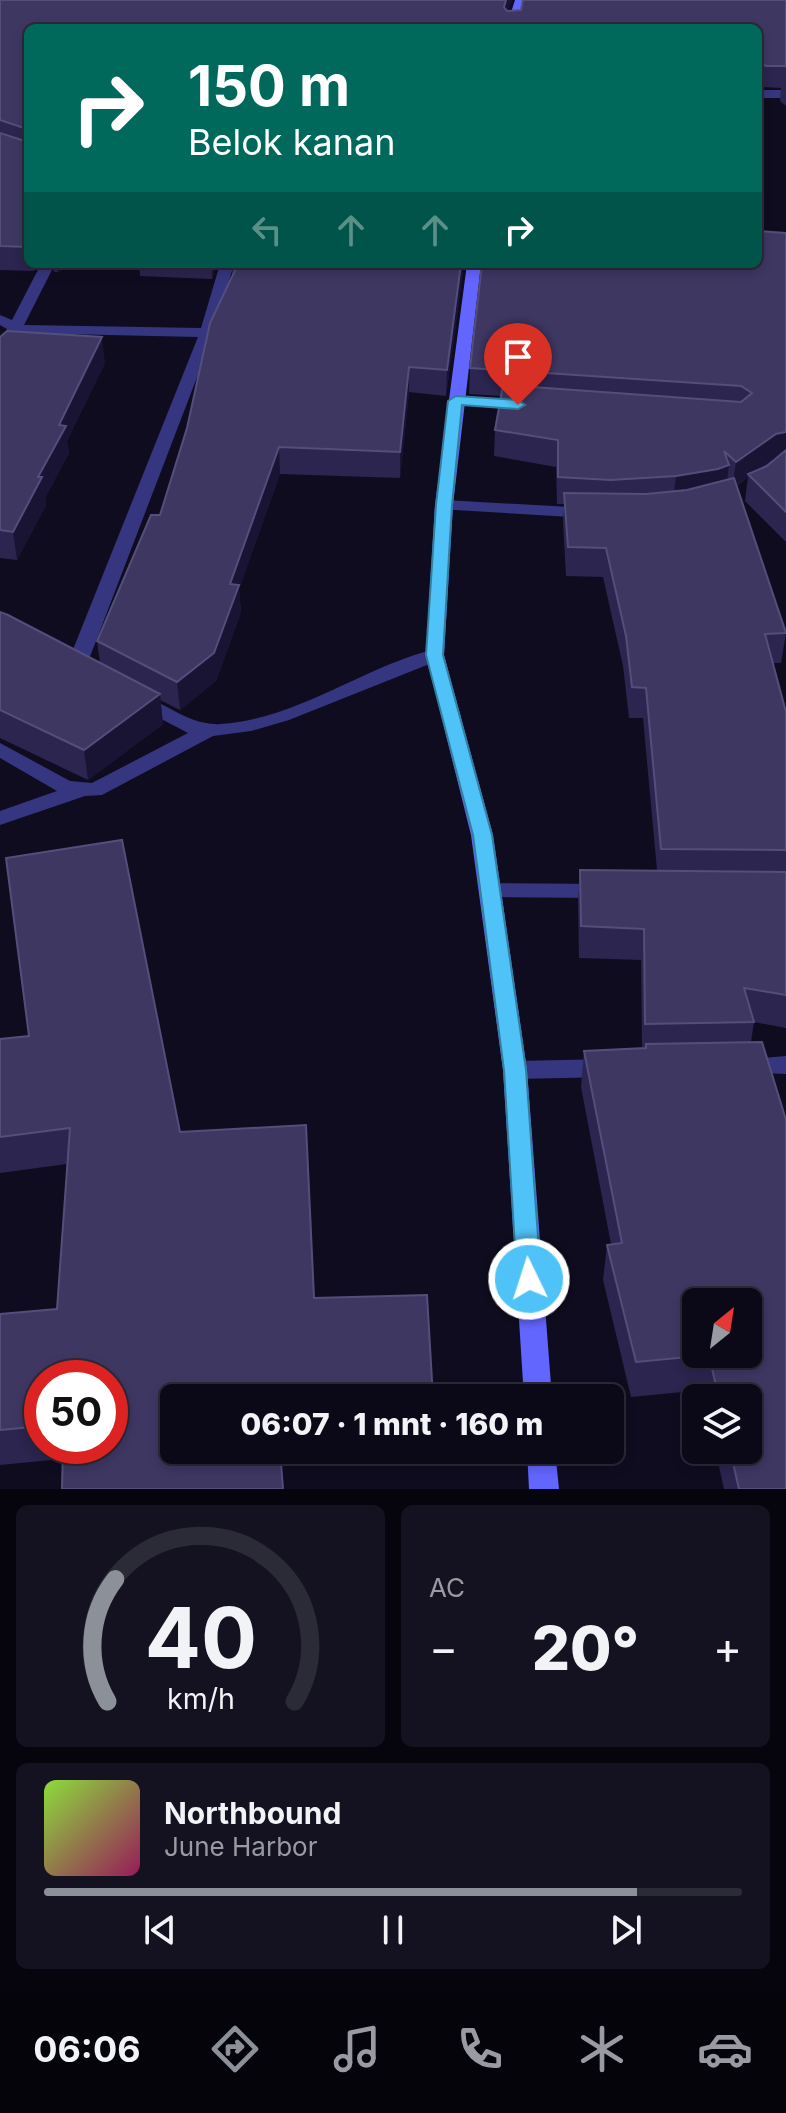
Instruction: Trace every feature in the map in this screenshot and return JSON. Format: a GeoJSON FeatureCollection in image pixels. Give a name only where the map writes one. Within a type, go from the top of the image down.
{"type":"FeatureCollection","features":[{"type":"Feature","properties":{"kind":"main road"},"geometry":{"type":"LineString","coordinates":[[513,24],[520,0]]}},
{"type":"Feature","properties":{"kind":"main road"},"geometry":{"type":"LineString","coordinates":[[473,268],[444,505],[435,655],[482,835],[490,890],[515,1070],[537,1384]]}},
{"type":"Feature","properties":{"kind":"main road"},"geometry":{"type":"LineString","coordinates":[[542,1464],[544,1489]]}},
{"type":"Feature","properties":{"kind":"street"},"geometry":{"type":"LineString","coordinates":[[762,94],[786,94]]}},
{"type":"Feature","properties":{"kind":"street"},"geometry":{"type":"LineString","coordinates":[[0,357],[18,329],[46,268]]}},
{"type":"Feature","properties":{"kind":"street"},"geometry":{"type":"LineString","coordinates":[[76,667],[207,333],[226,268]]}},
{"type":"Feature","properties":{"kind":"street"},"geometry":{"type":"LineString","coordinates":[[0,319],[18,329],[207,333]]}},
{"type":"Feature","properties":{"kind":"street"},"geometry":{"type":"LineString","coordinates":[[456,401],[534,406]]}},
{"type":"Feature","properties":{"kind":"street"},"geometry":{"type":"LineString","coordinates":[[444,505],[609,514]]}},
{"type":"Feature","properties":{"kind":"street"},"geometry":{"type":"LineString","coordinates":[[116,688],[196,730],[229,731],[435,655]]}},
{"type":"Feature","properties":{"kind":"street"},"geometry":{"type":"LineString","coordinates":[[0,818],[78,791],[95,790],[208,731]]}},
{"type":"Feature","properties":{"kind":"street"},"geometry":{"type":"LineString","coordinates":[[0,749],[65,787],[78,791]]}},
{"type":"Feature","properties":{"kind":"street"},"geometry":{"type":"LineString","coordinates":[[490,890],[630,891]]}},
{"type":"Feature","properties":{"kind":"street"},"geometry":{"type":"LineString","coordinates":[[722,1066],[786,1065]]}},
{"type":"Feature","properties":{"kind":"street"},"geometry":{"type":"LineString","coordinates":[[515,1070],[642,1068]]}},
{"type":"Feature","properties":{"kind":"building"},"geometry":{"type":"Polygon","coordinates":[[[0,0],[506,0],[504,7],[507,11],[521,10],[523,0],[786,0],[786,66],[766,66],[762,63],[762,24],[24,24],[24,128],[0,120],[0,0]]]}},
{"type":"Feature","properties":{"kind":"building"},"geometry":{"type":"Polygon","coordinates":[[[0,133],[24,141],[24,247],[0,246],[0,133]]]}},
{"type":"Feature","properties":{"kind":"building"},"geometry":{"type":"Polygon","coordinates":[[[762,231],[786,233],[786,432],[776,434],[736,462],[724,451],[729,465],[676,476],[611,480],[558,477],[558,440],[495,430],[503,385],[741,402],[752,393],[741,386],[470,368],[482,268],[762,268],[762,231]]]}},
{"type":"Feature","properties":{"kind":"building"},"geometry":{"type":"Polygon","coordinates":[[[236,268],[460,268],[447,370],[409,367],[400,452],[279,447],[230,584],[239,585],[214,653],[177,682],[97,641],[151,515],[160,515],[187,428],[210,323],[236,268]]]}},
{"type":"Feature","properties":{"kind":"building"},"geometry":{"type":"Polygon","coordinates":[[[7,331],[102,337],[59,425],[66,426],[13,532],[0,530],[0,337],[7,331]]]}},
{"type":"Feature","properties":{"kind":"building"},"geometry":{"type":"Polygon","coordinates":[[[786,450],[786,512],[748,474],[767,466],[786,450]]]}},
{"type":"Feature","properties":{"kind":"building"},"geometry":{"type":"Polygon","coordinates":[[[734,478],[786,633],[765,634],[786,712],[786,850],[661,849],[646,688],[632,687],[626,636],[606,548],[568,547],[564,493],[646,494],[687,490],[734,478]]]}},
{"type":"Feature","properties":{"kind":"building"},"geometry":{"type":"Polygon","coordinates":[[[0,612],[160,694],[84,750],[0,710],[0,612]]]}},
{"type":"Feature","properties":{"kind":"building"},"geometry":{"type":"Polygon","coordinates":[[[122,840],[180,1132],[306,1125],[314,1298],[427,1295],[432,1384],[160,1384],[160,1464],[281,1464],[283,1489],[62,1489],[63,1464],[128,1464],[128,1360],[24,1360],[24,1428],[0,1430],[0,1314],[57,1309],[70,1128],[0,1137],[0,1039],[29,1036],[6,858],[122,840]]]}},
{"type":"Feature","properties":{"kind":"building"},"geometry":{"type":"Polygon","coordinates":[[[580,870],[786,872],[786,995],[744,988],[754,1022],[645,1024],[644,929],[581,926],[580,870]]]}},
{"type":"Feature","properties":{"kind":"building"},"geometry":{"type":"Polygon","coordinates":[[[762,1042],[786,1120],[786,1489],[739,1489],[733,1464],[762,1464],[762,1384],[716,1384],[712,1368],[762,1368],[762,1288],[682,1288],[682,1358],[636,1362],[607,1245],[622,1243],[584,1051],[646,1048],[646,1044],[762,1042]]]}},
{"type":"Feature","properties":{"kind":"route"},"geometry":{"type":"LineString","coordinates":[[518,405],[456,401],[444,505],[435,655],[482,835],[515,1070],[529,1279]]}}]}
